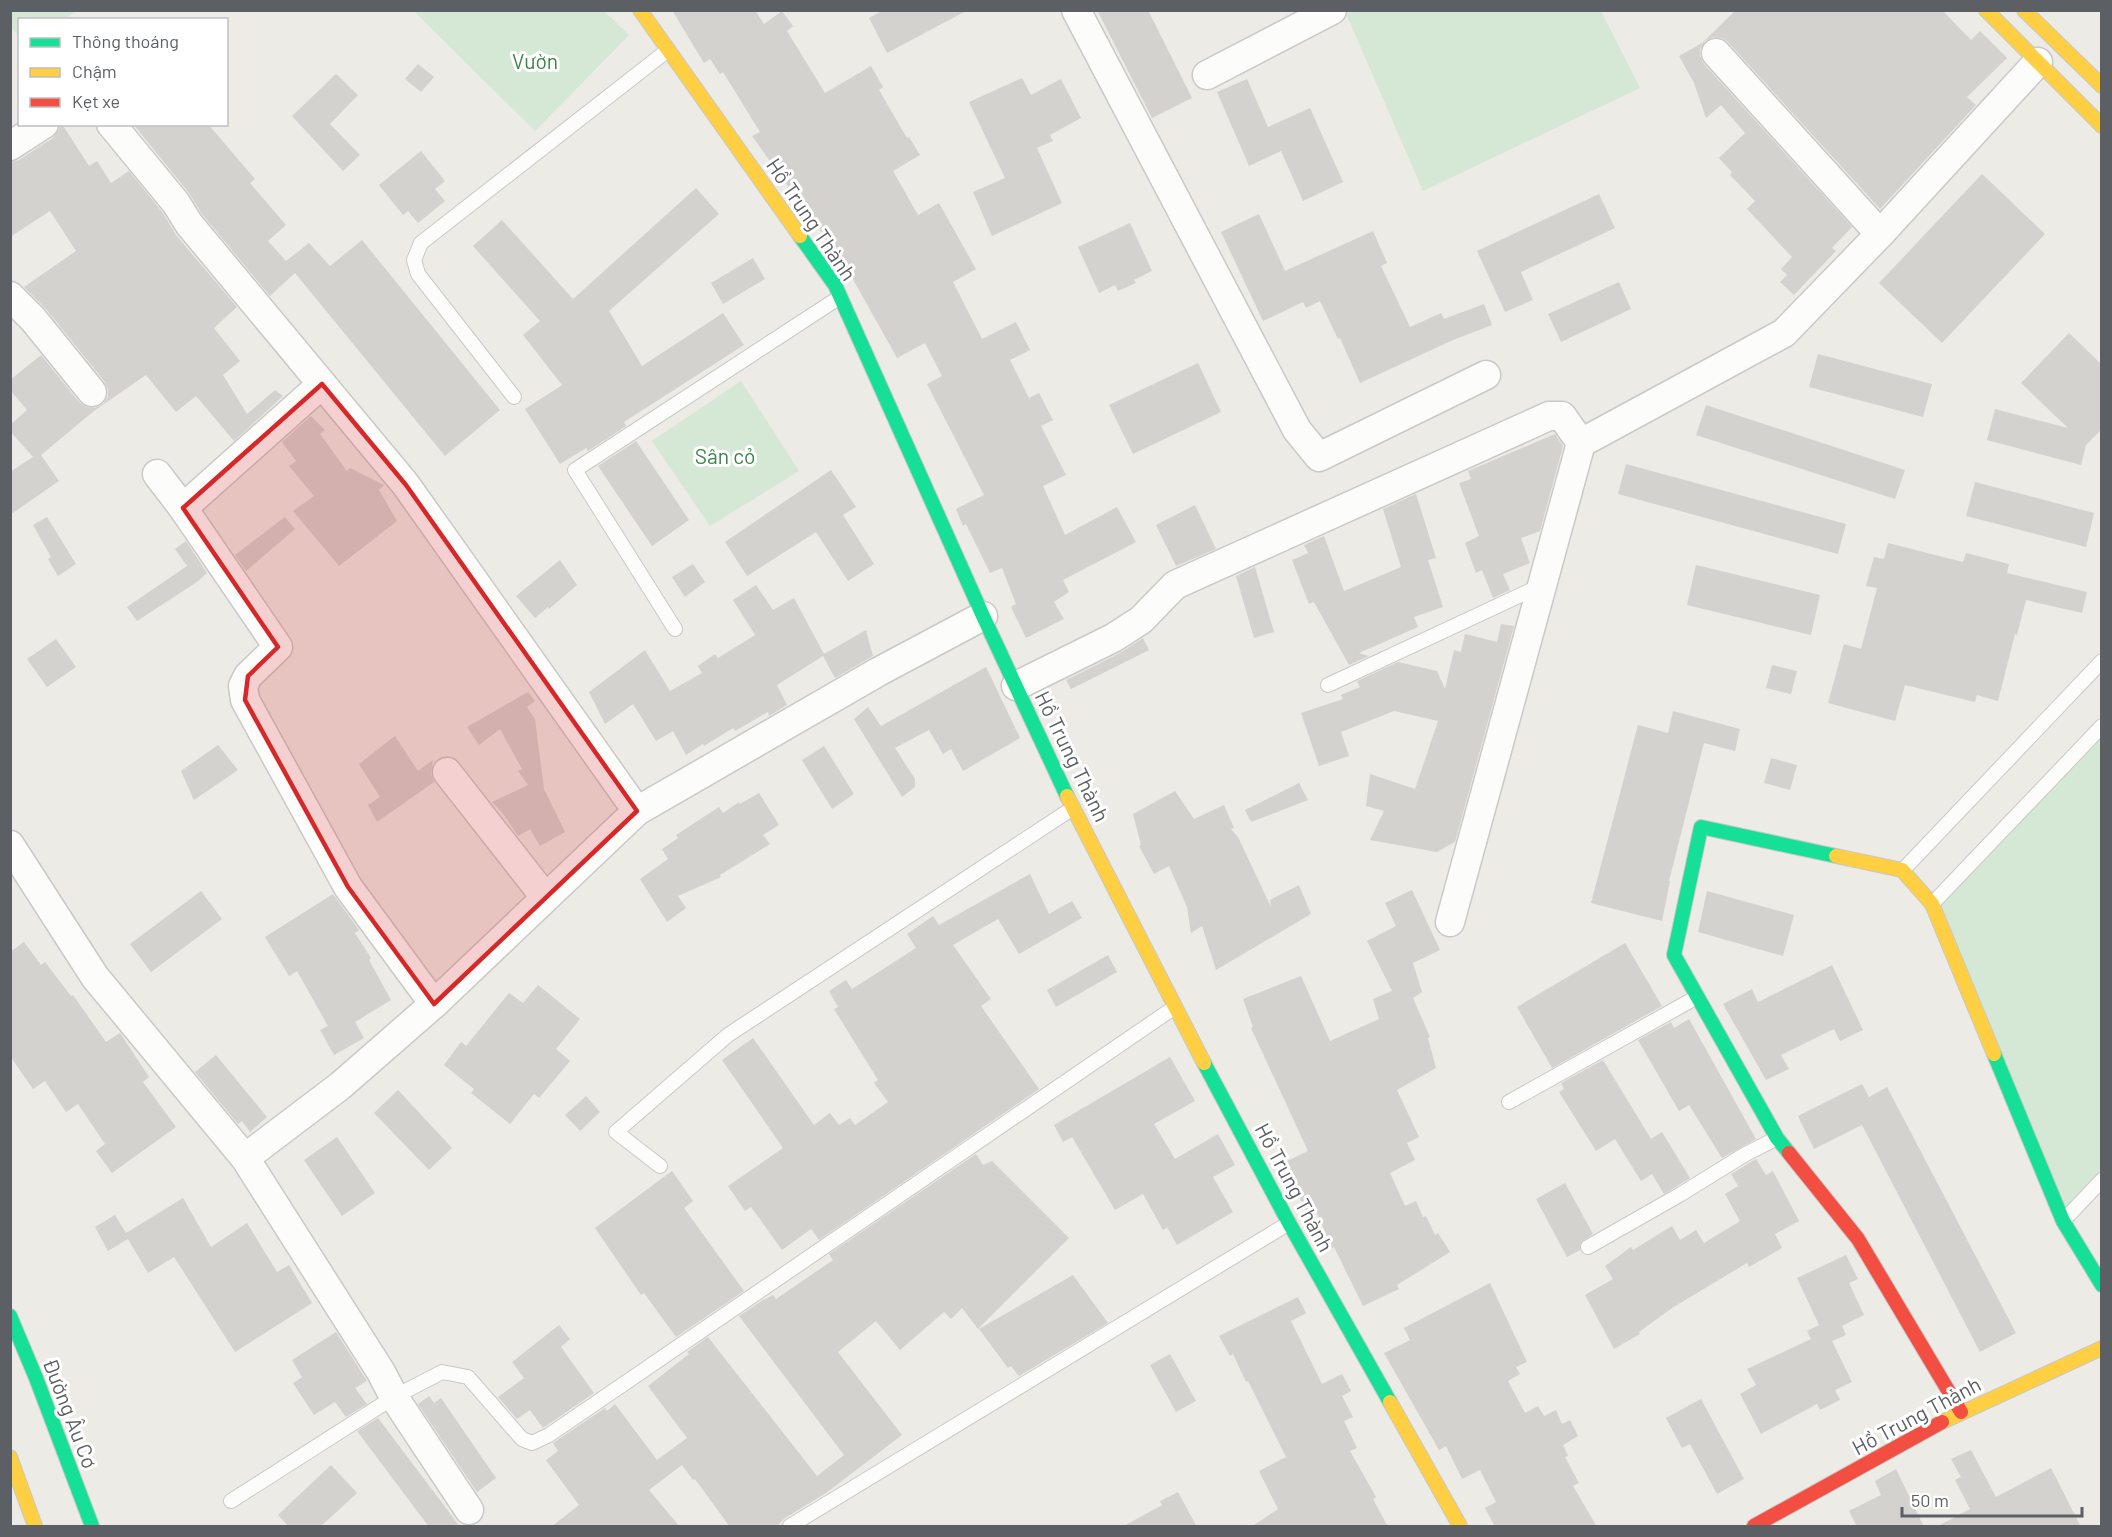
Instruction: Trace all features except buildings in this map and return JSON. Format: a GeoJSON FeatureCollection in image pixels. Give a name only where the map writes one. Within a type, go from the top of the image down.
{"type":"FeatureCollection","features":[{"type":"Feature","properties":{"kind":"street","name":"Hồ Trung Thành"},"geometry":{"type":"LineString","coordinates":[[640,10],[835,285],[983,616],[1073,808],[1289,1223],[1460,1527]]}},
{"type":"Feature","properties":{"kind":"street"},"geometry":{"type":"LineString","coordinates":[[1076,10],[1297,430],[1319,457],[1486,375]]}},
{"type":"Feature","properties":{"kind":"street"},"geometry":{"type":"LineString","coordinates":[[1207,75],[1332,10]]}},
{"type":"Feature","properties":{"kind":"street"},"geometry":{"type":"LineString","coordinates":[[1986,10],[2102,126]]}},
{"type":"Feature","properties":{"kind":"street"},"geometry":{"type":"LineString","coordinates":[[2024,10],[2102,86]]}},
{"type":"Feature","properties":{"kind":"street"},"geometry":{"type":"LineString","coordinates":[[1716,53],[1880,234]]}},
{"type":"Feature","properties":{"kind":"street"},"geometry":{"type":"LineString","coordinates":[[1450,922],[1581,443],[1784,333],[1880,234],[2038,62]]}},
{"type":"Feature","properties":{"kind":"street"},"geometry":{"type":"LineString","coordinates":[[10,146],[41,126]]}},
{"type":"Feature","properties":{"kind":"street"},"geometry":{"type":"LineString","coordinates":[[113,126],[176,203],[189,224],[406,485],[637,811]]}},
{"type":"Feature","properties":{"kind":"street"},"geometry":{"type":"LineString","coordinates":[[10,296],[33,319],[92,392]]}},
{"type":"Feature","properties":{"kind":"street"},"geometry":{"type":"LineString","coordinates":[[183,508],[322,384]]}},
{"type":"Feature","properties":{"kind":"street"},"geometry":{"type":"LineString","coordinates":[[1016,686],[1113,638],[1141,620],[1175,585],[1549,416],[1562,416],[1581,443]]}},
{"type":"Feature","properties":{"kind":"street"},"geometry":{"type":"LineString","coordinates":[[157,474],[183,508],[278,647],[248,676],[243,686],[244,700],[348,887],[434,1004]]}},
{"type":"Feature","properties":{"kind":"street"},"geometry":{"type":"LineString","coordinates":[[245,1158],[340,1086],[434,1004],[637,811],[878,672],[983,616]]}},
{"type":"Feature","properties":{"kind":"street"},"geometry":{"type":"LineString","coordinates":[[447,772],[545,897]]}},
{"type":"Feature","properties":{"kind":"street"},"geometry":{"type":"LineString","coordinates":[[1961,1412],[1858,1239],[1777,1138],[1674,955],[1701,827],[1902,870],[1932,904],[2063,1221],[2102,1285]]}},
{"type":"Feature","properties":{"kind":"street"},"geometry":{"type":"LineString","coordinates":[[10,845],[95,977],[245,1158],[381,1372],[394,1397],[469,1510]]}},
{"type":"Feature","properties":{"kind":"street","name":"Đường Âu Cơ"},"geometry":{"type":"LineString","coordinates":[[10,1316],[63,1465],[92,1527]]}},
{"type":"Feature","properties":{"kind":"street","name":"Hồ Trung Thành"},"geometry":{"type":"LineString","coordinates":[[1754,1527],[1961,1412],[2102,1348]]}},
{"type":"Feature","properties":{"kind":"street"},"geometry":{"type":"LineString","coordinates":[[10,1457],[24,1481],[35,1527]]}},
{"type":"Feature","properties":{"kind":"lane"},"geometry":{"type":"LineString","coordinates":[[514,398],[418,274],[414,260],[422,243],[668,50]]}},
{"type":"Feature","properties":{"kind":"lane"},"geometry":{"type":"LineString","coordinates":[[675,629],[575,470],[840,297]]}},
{"type":"Feature","properties":{"kind":"lane"},"geometry":{"type":"LineString","coordinates":[[1328,685],[1542,585]]}},
{"type":"Feature","properties":{"kind":"lane"},"geometry":{"type":"LineString","coordinates":[[1902,870],[2102,661]]}},
{"type":"Feature","properties":{"kind":"lane"},"geometry":{"type":"LineString","coordinates":[[1932,904],[2102,726]]}},
{"type":"Feature","properties":{"kind":"lane"},"geometry":{"type":"LineString","coordinates":[[660,1166],[616,1132],[728,1035],[1073,808]]}},
{"type":"Feature","properties":{"kind":"lane"},"geometry":{"type":"LineString","coordinates":[[1509,1102],[1697,997]]}},
{"type":"Feature","properties":{"kind":"lane"},"geometry":{"type":"LineString","coordinates":[[231,1501],[394,1397],[442,1372],[468,1377],[522,1439],[532,1443],[549,1435],[1175,1007]]}},
{"type":"Feature","properties":{"kind":"lane"},"geometry":{"type":"LineString","coordinates":[[1588,1247],[1777,1138]]}},
{"type":"Feature","properties":{"kind":"lane"},"geometry":{"type":"LineString","coordinates":[[2063,1221],[2102,1180]]}},
{"type":"Feature","properties":{"kind":"lane"},"geometry":{"type":"LineString","coordinates":[[790,1527],[1289,1223]]}},
{"type":"Feature","properties":{"kind":"highlighted area"},"geometry":{"type":"Polygon","coordinates":[[[322,384],[406,485],[637,811],[434,1004],[348,887],[245,700],[248,676],[278,647],[183,508],[322,384]]]}},
{"type":"Feature","properties":{"kind":"green space"},"geometry":{"type":"Polygon","coordinates":[[[11,10],[75,11],[67,18],[18,18],[18,35],[11,27],[11,10]]]}},
{"type":"Feature","properties":{"kind":"green space","name":"Vườn"},"geometry":{"type":"Polygon","coordinates":[[[419,10],[604,11],[629,35],[535,131],[416,13],[419,10]]]}},
{"type":"Feature","properties":{"kind":"green space"},"geometry":{"type":"Polygon","coordinates":[[[1345,11],[1601,11],[1640,88],[1423,191],[1345,11]]]}},
{"type":"Feature","properties":{"kind":"green space","name":"Sân cỏ"},"geometry":{"type":"Polygon","coordinates":[[[741,381],[799,471],[710,526],[652,441],[741,381]]]}},
{"type":"Feature","properties":{"kind":"green space"},"geometry":{"type":"Polygon","coordinates":[[[2101,726],[2101,1180],[2063,1221],[1932,904],[2101,726]]]}},
{"type":"Feature","properties":{"kind":"traffic: fast"},"geometry":{"type":"LineString","coordinates":[[800,236],[835,285],[983,616],[1067,796]]}},
{"type":"Feature","properties":{"kind":"traffic: fast"},"geometry":{"type":"LineString","coordinates":[[1789,1153],[1777,1138],[1674,955],[1701,827],[1836,856]]}},
{"type":"Feature","properties":{"kind":"traffic: fast"},"geometry":{"type":"LineString","coordinates":[[1994,1054],[2063,1221],[2102,1285]]}},
{"type":"Feature","properties":{"kind":"traffic: fast"},"geometry":{"type":"LineString","coordinates":[[1204,1063],[1289,1223],[1390,1402]]}},
{"type":"Feature","properties":{"kind":"traffic: fast"},"geometry":{"type":"LineString","coordinates":[[10,1316],[92,1526]]}},
{"type":"Feature","properties":{"kind":"traffic: slow"},"geometry":{"type":"LineString","coordinates":[[640,10],[800,236]]}},
{"type":"Feature","properties":{"kind":"traffic: slow"},"geometry":{"type":"LineString","coordinates":[[1986,10],[2102,126]]}},
{"type":"Feature","properties":{"kind":"traffic: slow"},"geometry":{"type":"LineString","coordinates":[[2024,10],[2102,86]]}},
{"type":"Feature","properties":{"kind":"traffic: slow"},"geometry":{"type":"LineString","coordinates":[[1067,796],[1204,1063]]}},
{"type":"Feature","properties":{"kind":"traffic: slow"},"geometry":{"type":"LineString","coordinates":[[1836,856],[1902,870],[1932,904],[1994,1054]]}},
{"type":"Feature","properties":{"kind":"traffic: slow"},"geometry":{"type":"LineString","coordinates":[[1942,1422],[2102,1348]]}},
{"type":"Feature","properties":{"kind":"traffic: slow"},"geometry":{"type":"LineString","coordinates":[[1390,1402],[1460,1526]]}},
{"type":"Feature","properties":{"kind":"traffic: slow"},"geometry":{"type":"LineString","coordinates":[[10,1457],[35,1526]]}},
{"type":"Feature","properties":{"kind":"traffic: jam"},"geometry":{"type":"LineString","coordinates":[[1789,1153],[1858,1239],[1961,1412]]}},
{"type":"Feature","properties":{"kind":"traffic: jam"},"geometry":{"type":"LineString","coordinates":[[1754,1526],[1942,1422]]}}]}
